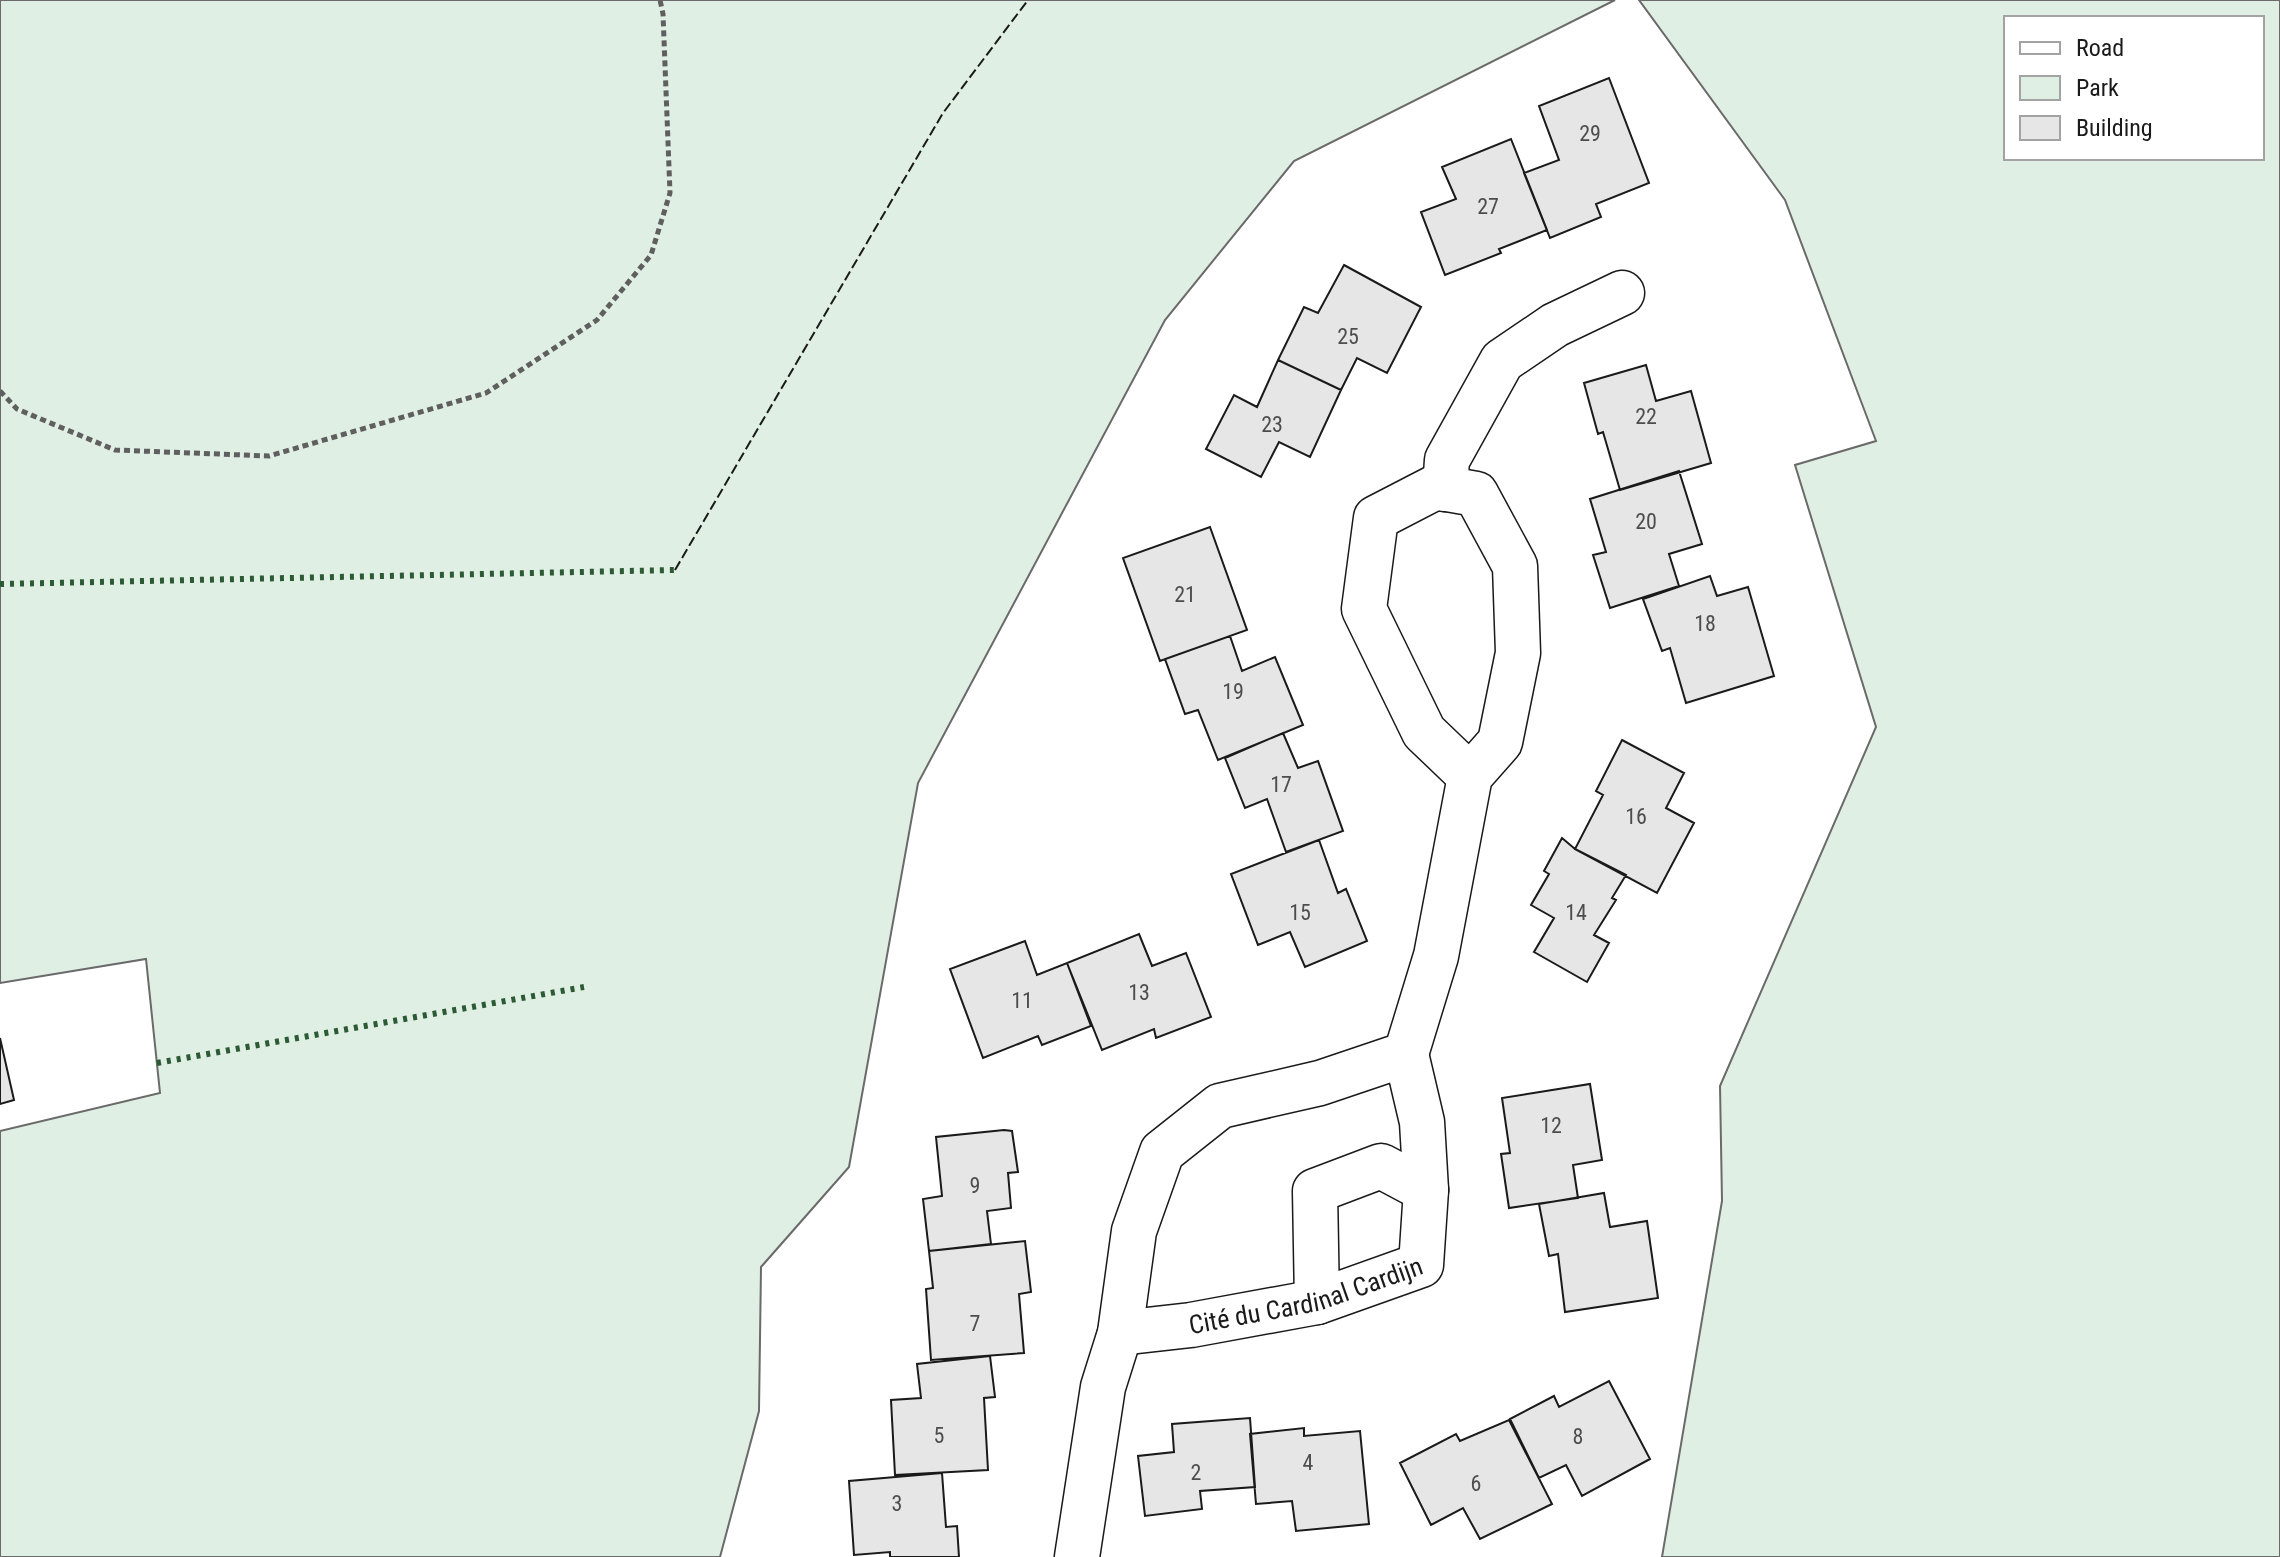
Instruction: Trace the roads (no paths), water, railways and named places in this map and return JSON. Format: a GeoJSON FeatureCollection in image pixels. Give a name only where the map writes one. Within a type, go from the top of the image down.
{"type":"FeatureCollection","features":[{"type":"Feature","properties":{"kind":"street"},"geometry":{"type":"LineString","coordinates":[[1445,489],[1447,460],[1502,361],[1555,325],[1622,293]]}},
{"type":"Feature","properties":{"kind":"street"},"geometry":{"type":"LineString","coordinates":[[1077,1557],[1103,1387],[1120,1333],[1134,1231],[1162,1152],[1220,1106],[1320,1083],[1406,1054],[1436,956],[1470,776],[1500,742],[1518,653],[1515,566],[1476,494],[1436,487],[1376,518],[1364,609],[1424,732],[1470,776]]}},
{"type":"Feature","properties":{"kind":"street","name":"Cité du Cardinal Cardijn"},"geometry":{"type":"LineString","coordinates":[[1120,1333],[1191,1325],[1317,1302],[1421,1265],[1426,1190],[1422,1122],[1406,1054]]}},
{"type":"Feature","properties":{"kind":"street"},"geometry":{"type":"LineString","coordinates":[[1317,1302],[1315,1191],[1381,1166],[1426,1190]]}}]}
